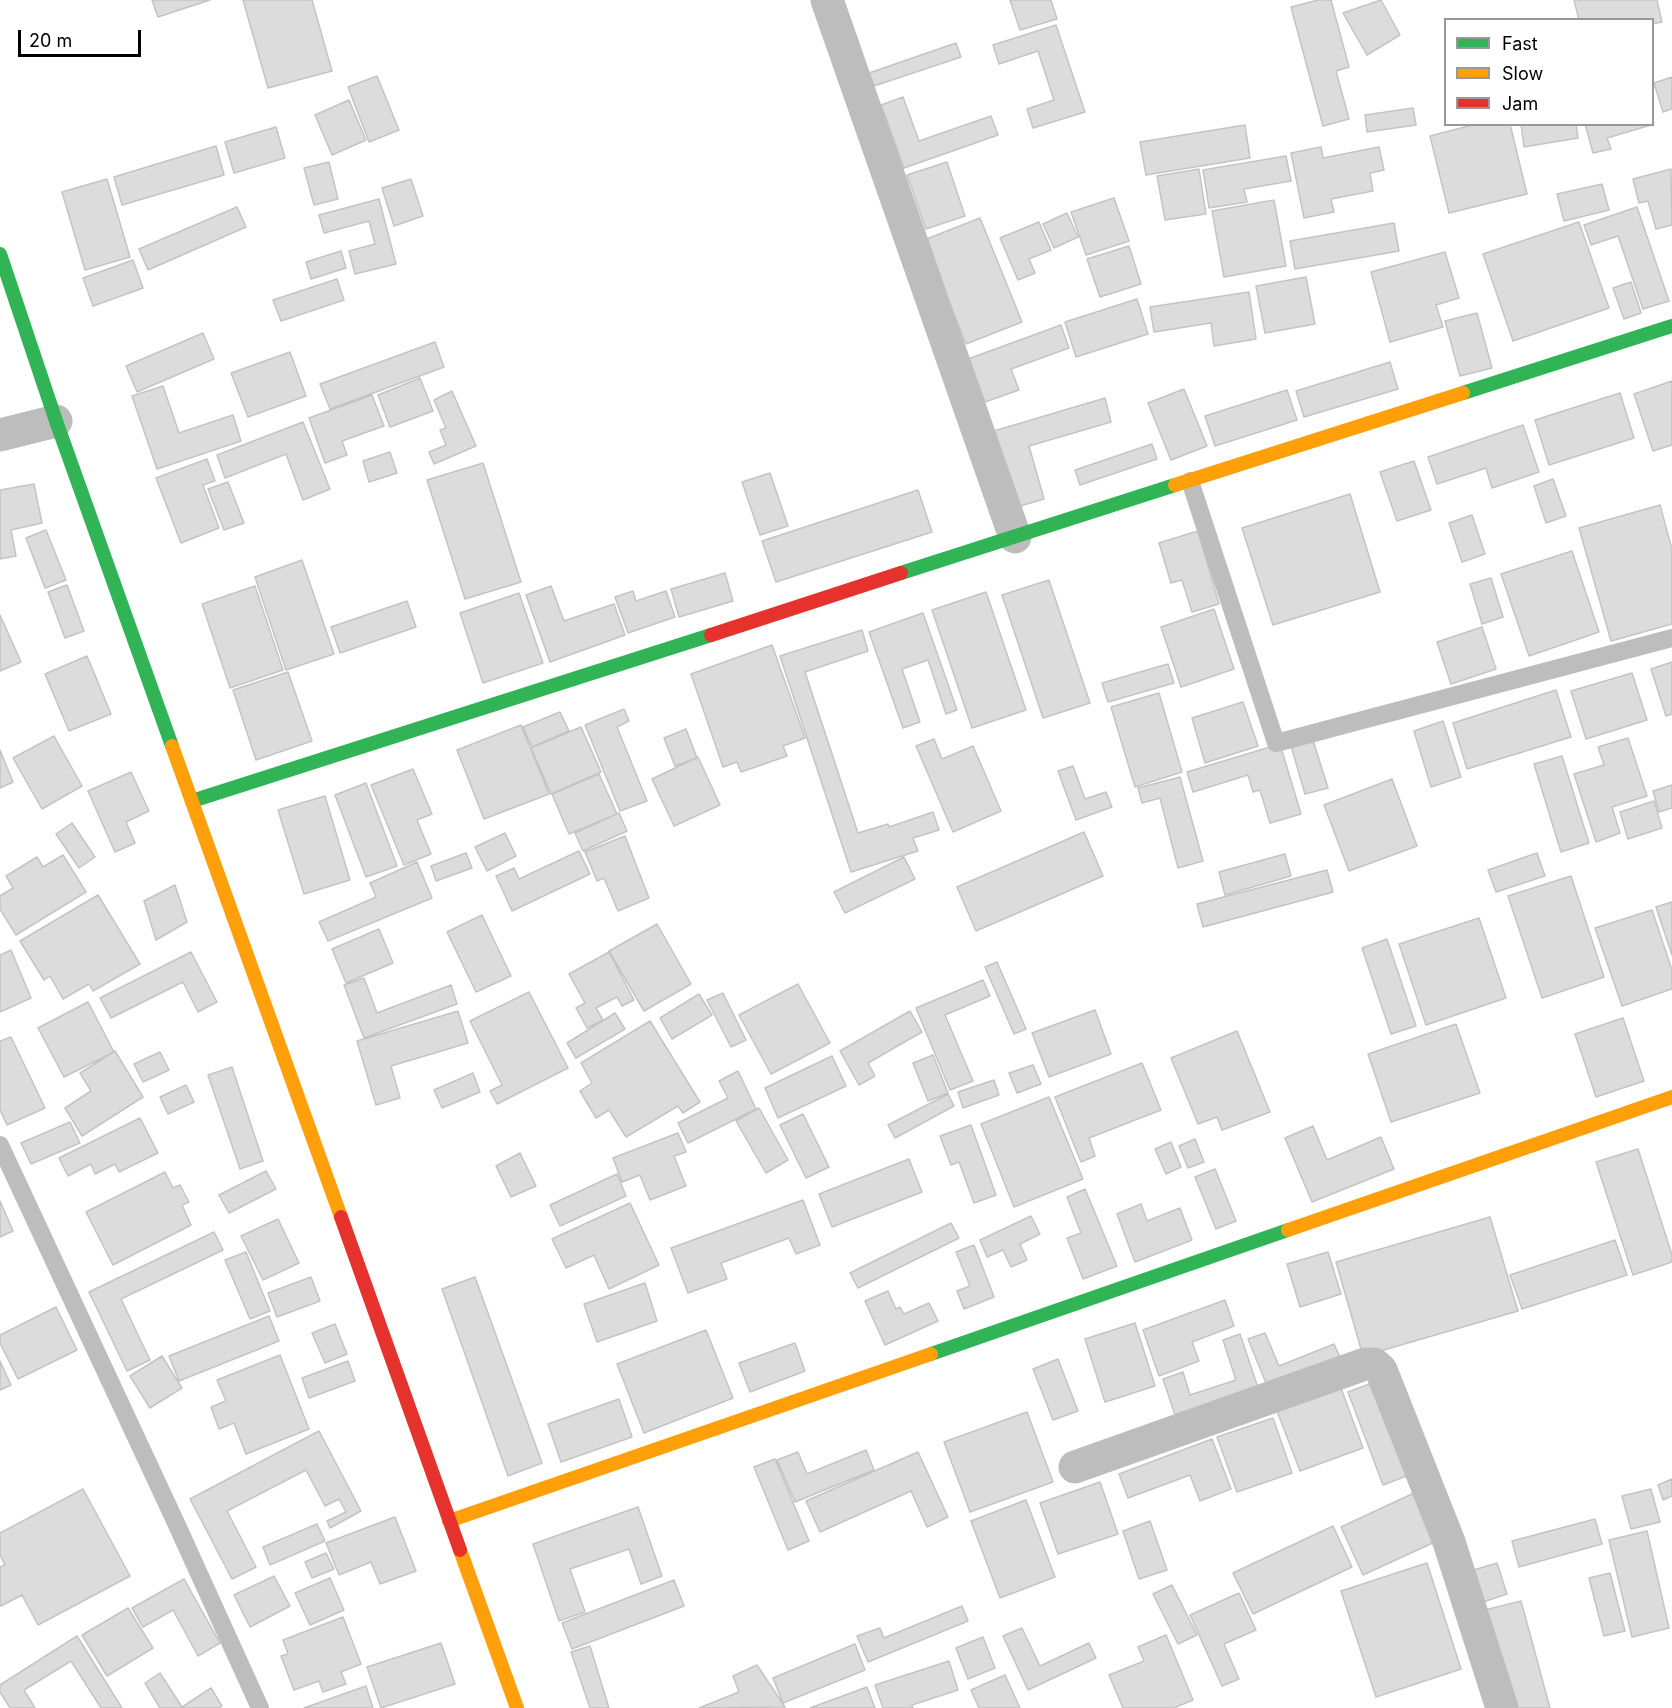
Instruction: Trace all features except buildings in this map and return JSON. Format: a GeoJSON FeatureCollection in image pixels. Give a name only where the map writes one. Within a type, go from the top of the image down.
{"type":"FeatureCollection","features":[{"type":"Feature","properties":{"kind":"street"},"geometry":{"type":"LineString","coordinates":[[826,0],[1015,537]]}},
{"type":"Feature","properties":{"kind":"street"},"geometry":{"type":"LineString","coordinates":[[0,254],[56,421],[448,1521],[517,1708]]}},
{"type":"Feature","properties":{"kind":"street"},"geometry":{"type":"LineString","coordinates":[[192,801],[1672,326]]}},
{"type":"Feature","properties":{"kind":"street"},"geometry":{"type":"LineString","coordinates":[[0,435],[56,421]]}},
{"type":"Feature","properties":{"kind":"street"},"geometry":{"type":"LineString","coordinates":[[448,1521],[1672,1097]]}},
{"type":"Feature","properties":{"kind":"street"},"geometry":{"type":"LineString","coordinates":[[1075,1467],[1365,1364],[1374,1364],[1381,1370],[1449,1542],[1502,1708]]}},
{"type":"Feature","properties":{"kind":"lane"},"geometry":{"type":"LineString","coordinates":[[1190,481],[1276,743],[1672,638]]}},
{"type":"Feature","properties":{"kind":"lane"},"geometry":{"type":"LineString","coordinates":[[0,1145],[260,1708]]}},
{"type":"Feature","properties":{"kind":"traffic: fast"},"geometry":{"type":"LineString","coordinates":[[0,254],[56,421],[172,746]]}},
{"type":"Feature","properties":{"kind":"traffic: fast"},"geometry":{"type":"LineString","coordinates":[[1463,393],[1672,326]]}},
{"type":"Feature","properties":{"kind":"traffic: fast"},"geometry":{"type":"LineString","coordinates":[[901,573],[1175,485]]}},
{"type":"Feature","properties":{"kind":"traffic: fast"},"geometry":{"type":"LineString","coordinates":[[192,801],[711,635]]}},
{"type":"Feature","properties":{"kind":"traffic: fast"},"geometry":{"type":"LineString","coordinates":[[931,1354],[1288,1230]]}},
{"type":"Feature","properties":{"kind":"traffic: slow"},"geometry":{"type":"LineString","coordinates":[[1175,485],[1463,393]]}},
{"type":"Feature","properties":{"kind":"traffic: slow"},"geometry":{"type":"LineString","coordinates":[[172,746],[341,1217]]}},
{"type":"Feature","properties":{"kind":"traffic: slow"},"geometry":{"type":"LineString","coordinates":[[1288,1230],[1672,1097]]}},
{"type":"Feature","properties":{"kind":"traffic: slow"},"geometry":{"type":"LineString","coordinates":[[449,1521],[931,1354]]}},
{"type":"Feature","properties":{"kind":"traffic: slow"},"geometry":{"type":"LineString","coordinates":[[460,1550],[517,1708]]}},
{"type":"Feature","properties":{"kind":"traffic: jam"},"geometry":{"type":"LineString","coordinates":[[711,635],[901,573]]}},
{"type":"Feature","properties":{"kind":"traffic: jam"},"geometry":{"type":"LineString","coordinates":[[341,1217],[460,1550]]}}]}
